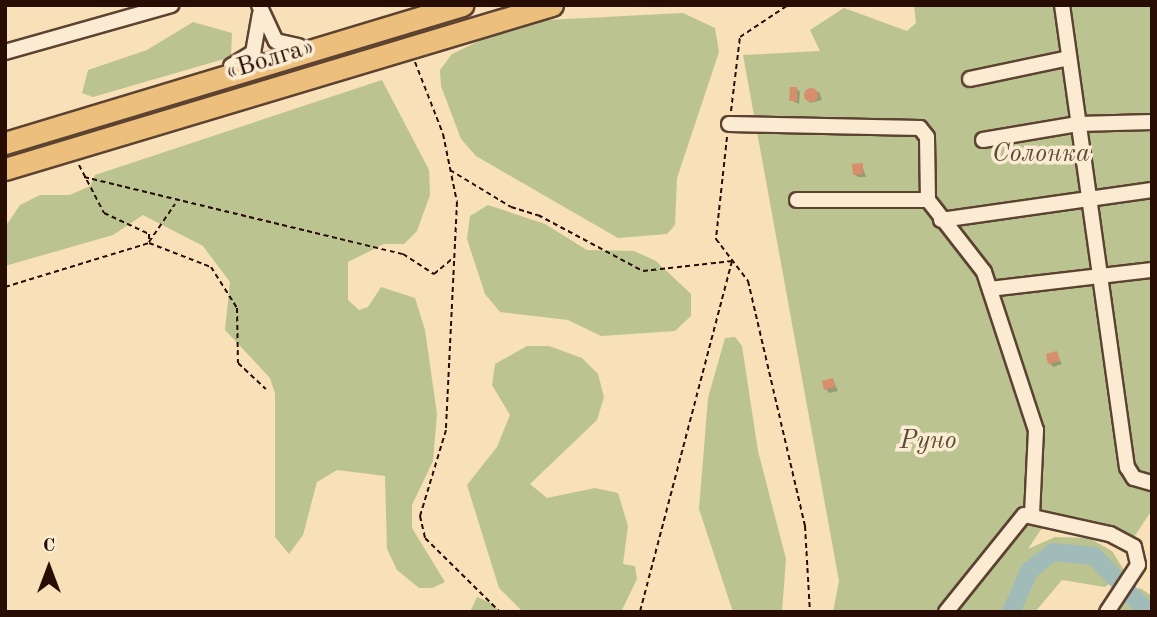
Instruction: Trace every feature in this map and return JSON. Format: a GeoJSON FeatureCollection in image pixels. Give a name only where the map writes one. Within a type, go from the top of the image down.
{"type":"FeatureCollection","features":[{"type":"Feature","properties":{"kind":"highway","name":"«Волга»"},"geometry":{"type":"LineString","coordinates":[[5,143],[463,5]]}},
{"type":"Feature","properties":{"kind":"highway","name":"«Волга»"},"geometry":{"type":"LineString","coordinates":[[5,169],[552,5]]}},
{"type":"Feature","properties":{"kind":"street"},"geometry":{"type":"LineString","coordinates":[[5,52],[171,5]]}},
{"type":"Feature","properties":{"kind":"street"},"geometry":{"type":"LineString","coordinates":[[1062,5],[1127,467],[1134,478],[1152,483]]}},
{"type":"Feature","properties":{"kind":"street"},"geometry":{"type":"LineString","coordinates":[[262,9],[276,41],[298,46]]}},
{"type":"Feature","properties":{"kind":"street"},"geometry":{"type":"LineString","coordinates":[[244,62],[258,44],[262,9]]}},
{"type":"Feature","properties":{"kind":"street"},"geometry":{"type":"LineString","coordinates":[[192,87],[244,62],[298,46],[361,36]]}},
{"type":"Feature","properties":{"kind":"street"},"geometry":{"type":"LineString","coordinates":[[970,79],[1069,58]]}},
{"type":"Feature","properties":{"kind":"street"},"geometry":{"type":"LineString","coordinates":[[984,140],[1078,124],[1152,122]]}},
{"type":"Feature","properties":{"kind":"street"},"geometry":{"type":"LineString","coordinates":[[729,124],[920,128],[927,136],[928,200],[941,220],[985,272],[1036,430],[1032,515]]}},
{"type":"Feature","properties":{"kind":"street"},"geometry":{"type":"LineString","coordinates":[[941,220],[1152,190]]}},
{"type":"Feature","properties":{"kind":"street"},"geometry":{"type":"LineString","coordinates":[[797,200],[928,200]]}},
{"type":"Feature","properties":{"kind":"street"},"geometry":{"type":"LineString","coordinates":[[990,289],[1100,273],[1152,270]]}},
{"type":"Feature","properties":{"kind":"street"},"geometry":{"type":"LineString","coordinates":[[946,612],[1013,521],[1032,515],[1110,534],[1134,547],[1139,558]]}},
{"type":"Feature","properties":{"kind":"street"},"geometry":{"type":"LineString","coordinates":[[1107,612],[1139,558],[1152,546]]}},
{"type":"Feature","properties":{"kind":"path"},"geometry":{"type":"LineString","coordinates":[[409,48],[450,170],[457,202],[446,430],[420,516],[425,538],[500,612]]}},
{"type":"Feature","properties":{"kind":"path"},"geometry":{"type":"LineString","coordinates":[[73,149],[84,177],[104,214],[149,234],[149,243]]}},
{"type":"Feature","properties":{"kind":"path"},"geometry":{"type":"LineString","coordinates":[[450,170],[511,207],[643,271],[732,261]]}},
{"type":"Feature","properties":{"kind":"path"},"geometry":{"type":"LineString","coordinates":[[84,177],[175,204],[402,254],[434,274],[454,257]]}},
{"type":"Feature","properties":{"kind":"path"},"geometry":{"type":"LineString","coordinates":[[149,243],[175,204]]}},
{"type":"Feature","properties":{"kind":"path"},"geometry":{"type":"LineString","coordinates":[[5,287],[149,243],[211,267],[237,308],[238,363],[267,389]]}},
{"type":"Feature","properties":{"kind":"path"},"geometry":{"type":"LineString","coordinates":[[640,612],[732,261]]}},
{"type":"Feature","properties":{"kind":"path"},"geometry":{"type":"LineString","coordinates":[[732,261],[748,281],[805,526],[810,612]]}},
{"type":"Feature","properties":{"kind":"green space","name":"Руно"},"geometry":{"type":"Polygon","coordinates":[[[914,5],[1152,5],[1152,510],[1132,540],[1046,522],[1028,549],[1055,537],[1089,538],[1112,551],[1125,572],[1105,587],[1062,580],[1035,612],[833,612],[839,581],[743,55],[820,51],[810,30],[844,8],[907,31],[916,23],[914,5]]]}},
{"type":"Feature","properties":{"kind":"green space"},"geometry":{"type":"Polygon","coordinates":[[[683,13],[715,28],[719,52],[677,178],[675,225],[667,234],[618,238],[476,156],[461,139],[441,86],[440,70],[452,54],[498,32],[546,20],[683,13]]]}},
{"type":"Feature","properties":{"kind":"green space"},"geometry":{"type":"Polygon","coordinates":[[[193,22],[232,33],[231,57],[93,97],[82,93],[88,70],[147,50],[193,22]]]}},
{"type":"Feature","properties":{"kind":"green space"},"geometry":{"type":"Polygon","coordinates":[[[382,80],[429,170],[430,195],[417,231],[404,244],[384,244],[348,262],[348,300],[359,310],[368,307],[381,287],[415,298],[425,330],[437,414],[433,461],[412,505],[412,528],[445,582],[432,588],[419,588],[397,570],[387,549],[385,476],[337,470],[317,482],[303,535],[289,554],[275,537],[275,393],[270,378],[225,330],[230,282],[203,246],[143,215],[113,235],[5,266],[5,227],[20,205],[40,195],[70,195],[90,186],[95,175],[382,80]]]}},
{"type":"Feature","properties":{"kind":"green space"},"geometry":{"type":"Polygon","coordinates":[[[488,205],[545,224],[587,250],[634,251],[656,261],[691,294],[691,316],[675,331],[601,336],[568,320],[500,312],[485,294],[467,239],[470,216],[488,205]]]}},
{"type":"Feature","properties":{"kind":"green space"},"geometry":{"type":"Polygon","coordinates":[[[735,337],[742,346],[758,451],[786,559],[782,612],[733,612],[699,509],[708,398],[725,338],[735,337]]]}},
{"type":"Feature","properties":{"kind":"green space"},"geometry":{"type":"Polygon","coordinates":[[[527,346],[549,346],[582,358],[598,374],[604,397],[597,420],[530,484],[547,498],[595,488],[618,493],[628,526],[623,564],[635,566],[637,579],[621,612],[523,612],[499,588],[467,485],[497,447],[510,415],[492,385],[495,364],[527,346]]]}},
{"type":"Feature","properties":{"kind":"green space"},"geometry":{"type":"Polygon","coordinates":[[[1140,588],[1152,596],[1152,612],[1120,612],[1123,595],[1140,588]]]}},
{"type":"Feature","properties":{"kind":"green space"},"geometry":{"type":"Polygon","coordinates":[[[477,597],[493,604],[500,612],[470,612],[477,597]]]}},
{"type":"Feature","properties":{"kind":"building"},"geometry":{"type":"Polygon","coordinates":[[[790,87],[797,87],[797,101],[789,101],[790,87]]]}},
{"type":"Feature","properties":{"kind":"building"},"geometry":{"type":"Polygon","coordinates":[[[811,88],[816,90],[816,100],[811,102],[806,100],[804,95],[806,90],[811,88]]]}},
{"type":"Feature","properties":{"kind":"building"},"geometry":{"type":"Polygon","coordinates":[[[863,163],[863,174],[853,175],[852,164],[863,163]]]}},
{"type":"Feature","properties":{"kind":"building"},"geometry":{"type":"Polygon","coordinates":[[[1057,351],[1060,361],[1048,364],[1046,354],[1057,351]]]}},
{"type":"Feature","properties":{"kind":"building"},"geometry":{"type":"Polygon","coordinates":[[[833,378],[835,387],[824,390],[822,381],[833,378]]]}},
{"type":"Feature","properties":{"kind":"waterway","name":"Солонка"},"geometry":{"type":"LineString","coordinates":[[1011,612],[1029,571],[1053,552],[1094,556],[1120,583]]}},
{"type":"Feature","properties":{"kind":"waterway","name":"Солонка"},"geometry":{"type":"LineString","coordinates":[[1128,592],[1149,612]]}}]}
